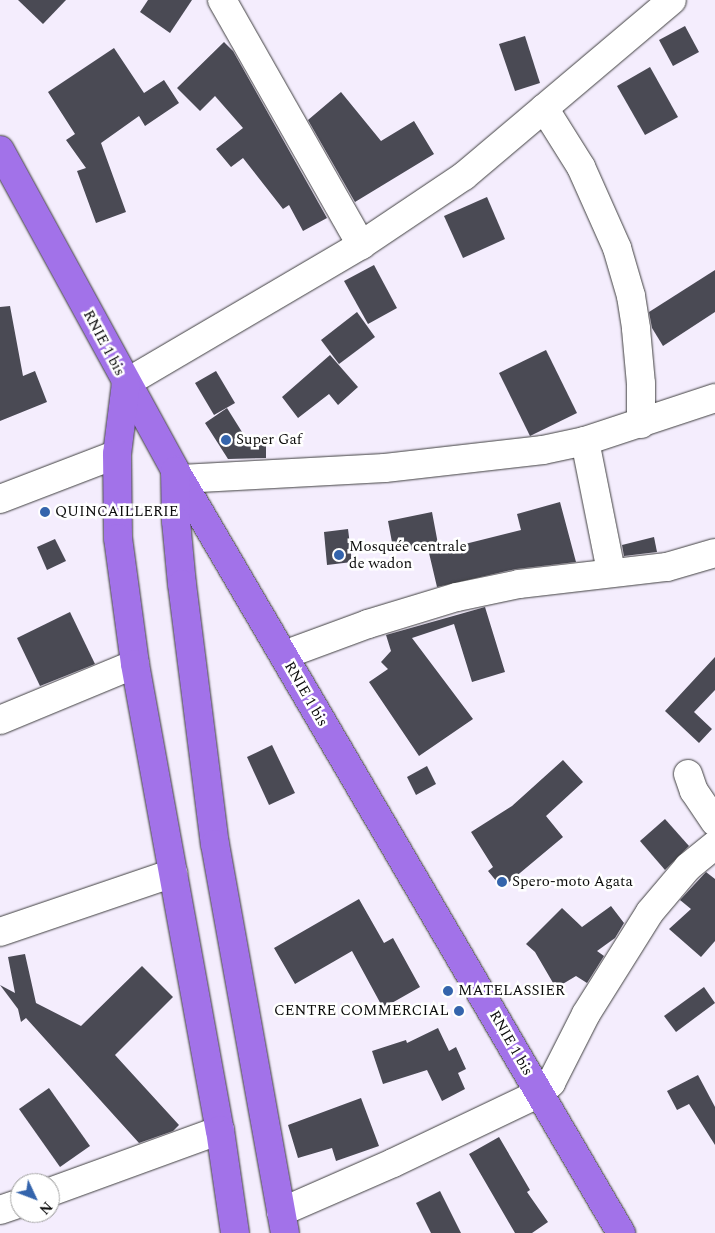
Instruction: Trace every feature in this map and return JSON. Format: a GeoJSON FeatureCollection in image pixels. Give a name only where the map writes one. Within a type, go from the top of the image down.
{"type":"FeatureCollection","features":[{"type":"Feature","properties":{"kind":"main road","name":"RNIE 1 bis"},"geometry":{"type":"LineString","coordinates":[[0,150],[126,383],[178,474],[621,1233]]}},
{"type":"Feature","properties":{"kind":"main road"},"geometry":{"type":"LineString","coordinates":[[126,383],[117,454],[118,538],[135,664],[220,1130],[235,1233]]}},
{"type":"Feature","properties":{"kind":"main road"},"geometry":{"type":"LineString","coordinates":[[178,474],[176,521],[182,584],[215,844],[283,1222]]}},
{"type":"Feature","properties":{"kind":"street"},"geometry":{"type":"LineString","coordinates":[[222,0],[361,245]]}},
{"type":"Feature","properties":{"kind":"street"},"geometry":{"type":"LineString","coordinates":[[126,383],[361,245],[464,176],[672,0]]}},
{"type":"Feature","properties":{"kind":"street"},"geometry":{"type":"LineString","coordinates":[[544,108],[581,167],[617,248],[631,296],[638,349],[640,424]]}},
{"type":"Feature","properties":{"kind":"street"},"geometry":{"type":"LineString","coordinates":[[178,474],[465,461],[585,441],[715,398]]}},
{"type":"Feature","properties":{"kind":"street"},"geometry":{"type":"LineString","coordinates":[[585,441],[611,571]]}},
{"type":"Feature","properties":{"kind":"street"},"geometry":{"type":"LineString","coordinates":[[0,499],[117,454]]}},
{"type":"Feature","properties":{"kind":"street"},"geometry":{"type":"LineString","coordinates":[[284,655],[359,627],[457,597],[518,584],[611,571],[667,567],[715,554]]}},
{"type":"Feature","properties":{"kind":"street"},"geometry":{"type":"LineString","coordinates":[[0,720],[135,664]]}},
{"type":"Feature","properties":{"kind":"street"},"geometry":{"type":"LineString","coordinates":[[688,774],[694,791],[715,822]]}},
{"type":"Feature","properties":{"kind":"street"},"geometry":{"type":"LineString","coordinates":[[283,1222],[393,1163],[540,1093],[551,1083],[586,1014],[650,912],[688,867],[715,845]]}},
{"type":"Feature","properties":{"kind":"street"},"geometry":{"type":"LineString","coordinates":[[0,932],[173,873]]}},
{"type":"Feature","properties":{"kind":"street"},"geometry":{"type":"LineString","coordinates":[[60,1188],[220,1130]]}},
{"type":"Feature","properties":{"kind":"building"},"geometry":{"type":"Polygon","coordinates":[[[18,0],[66,0],[43,24],[18,0]]]}},
{"type":"Feature","properties":{"kind":"building"},"geometry":{"type":"Polygon","coordinates":[[[148,0],[192,0],[170,33],[140,12],[148,0]]]}},
{"type":"Feature","properties":{"kind":"building"},"geometry":{"type":"Polygon","coordinates":[[[685,26],[699,52],[673,66],[659,40],[685,26]]]}},
{"type":"Feature","properties":{"kind":"building"},"geometry":{"type":"Polygon","coordinates":[[[525,36],[540,83],[515,91],[499,44],[525,36]]]}},
{"type":"Feature","properties":{"kind":"building"},"geometry":{"type":"Polygon","coordinates":[[[224,42],[233,51],[327,218],[303,231],[289,205],[283,209],[243,158],[231,167],[216,149],[243,128],[215,96],[200,111],[177,88],[224,42]]]}},
{"type":"Feature","properties":{"kind":"building"},"geometry":{"type":"Polygon","coordinates":[[[114,48],[144,93],[164,80],[179,103],[145,126],[139,116],[101,143],[126,212],[96,223],[77,171],[86,168],[66,140],[75,134],[48,92],[114,48]]]}},
{"type":"Feature","properties":{"kind":"building"},"geometry":{"type":"Polygon","coordinates":[[[650,67],[678,117],[645,135],[617,86],[650,67]]]}},
{"type":"Feature","properties":{"kind":"building"},"geometry":{"type":"Polygon","coordinates":[[[341,92],[381,141],[414,121],[434,154],[355,202],[308,120],[341,92]]]}},
{"type":"Feature","properties":{"kind":"building"},"geometry":{"type":"Polygon","coordinates":[[[487,197],[505,239],[463,258],[444,216],[487,197]]]}},
{"type":"Feature","properties":{"kind":"building"},"geometry":{"type":"Polygon","coordinates":[[[374,265],[397,308],[368,324],[344,281],[374,265]]]}},
{"type":"Feature","properties":{"kind":"building"},"geometry":{"type":"Polygon","coordinates":[[[715,270],[715,312],[663,346],[652,328],[649,312],[715,270]]]}},
{"type":"Feature","properties":{"kind":"building"},"geometry":{"type":"Polygon","coordinates":[[[10,306],[23,376],[35,371],[47,402],[0,421],[0,307],[10,306]]]}},
{"type":"Feature","properties":{"kind":"building"},"geometry":{"type":"Polygon","coordinates":[[[357,312],[375,337],[339,364],[321,340],[357,312]]]}},
{"type":"Feature","properties":{"kind":"building"},"geometry":{"type":"Polygon","coordinates":[[[546,350],[577,413],[530,436],[499,373],[546,350]]]}},
{"type":"Feature","properties":{"kind":"building"},"geometry":{"type":"Polygon","coordinates":[[[330,355],[358,387],[338,405],[329,394],[298,418],[282,397],[330,355]]]}},
{"type":"Feature","properties":{"kind":"building"},"geometry":{"type":"Polygon","coordinates":[[[216,371],[235,403],[214,415],[195,383],[216,371]]]}},
{"type":"Feature","properties":{"kind":"building"},"geometry":{"type":"Polygon","coordinates":[[[227,408],[247,440],[266,439],[266,458],[228,459],[205,423],[227,408]]]}},
{"type":"Feature","properties":{"kind":"building"},"geometry":{"type":"Polygon","coordinates":[[[560,502],[576,562],[516,569],[437,587],[429,553],[521,530],[517,514],[560,502]]]}},
{"type":"Feature","properties":{"kind":"building"},"geometry":{"type":"Polygon","coordinates":[[[432,512],[438,544],[394,553],[388,521],[432,512]]]}},
{"type":"Feature","properties":{"kind":"building"},"geometry":{"type":"Polygon","coordinates":[[[348,529],[352,562],[327,565],[324,532],[348,529]]]}},
{"type":"Feature","properties":{"kind":"building"},"geometry":{"type":"Polygon","coordinates":[[[654,537],[657,552],[624,556],[622,545],[654,537]]]}},
{"type":"Feature","properties":{"kind":"building"},"geometry":{"type":"Polygon","coordinates":[[[55,539],[66,561],[47,570],[37,547],[55,539]]]}},
{"type":"Feature","properties":{"kind":"building"},"geometry":{"type":"Polygon","coordinates":[[[485,607],[505,672],[472,682],[454,624],[412,638],[473,719],[419,756],[369,682],[388,669],[381,662],[391,651],[386,635],[485,607]]]}},
{"type":"Feature","properties":{"kind":"building"},"geometry":{"type":"Polygon","coordinates":[[[70,612],[95,664],[40,686],[17,638],[70,612]]]}},
{"type":"Feature","properties":{"kind":"building"},"geometry":{"type":"Polygon","coordinates":[[[715,657],[715,690],[694,712],[712,729],[699,743],[665,711],[715,657]]]}},
{"type":"Feature","properties":{"kind":"building"},"geometry":{"type":"Polygon","coordinates":[[[272,745],[295,793],[269,805],[247,757],[272,745]]]}},
{"type":"Feature","properties":{"kind":"building"},"geometry":{"type":"Polygon","coordinates":[[[563,760],[583,782],[546,816],[563,837],[502,888],[488,871],[493,867],[471,832],[512,806],[563,760]]]}},
{"type":"Feature","properties":{"kind":"building"},"geometry":{"type":"Polygon","coordinates":[[[427,766],[436,784],[416,795],[407,777],[427,766]]]}},
{"type":"Feature","properties":{"kind":"building"},"geometry":{"type":"Polygon","coordinates":[[[665,819],[689,846],[665,870],[640,841],[665,819]]]}},
{"type":"Feature","properties":{"kind":"building"},"geometry":{"type":"Polygon","coordinates":[[[706,872],[715,879],[715,941],[701,957],[669,929],[691,909],[680,900],[706,872]]]}},
{"type":"Feature","properties":{"kind":"building"},"geometry":{"type":"Polygon","coordinates":[[[359,899],[384,943],[393,938],[420,987],[383,1008],[352,951],[295,984],[274,948],[359,899]]]}},
{"type":"Feature","properties":{"kind":"building"},"geometry":{"type":"Polygon","coordinates":[[[611,906],[624,923],[615,938],[597,951],[604,956],[587,983],[576,976],[556,988],[535,952],[526,944],[562,908],[582,927],[611,906]]]}},
{"type":"Feature","properties":{"kind":"building"},"geometry":{"type":"Polygon","coordinates":[[[25,954],[36,1003],[81,1026],[142,966],[173,997],[115,1055],[179,1125],[173,1131],[139,1143],[26,1018],[21,1022],[18,1009],[0,985],[15,993],[8,957],[25,954]]]}},
{"type":"Feature","properties":{"kind":"building"},"geometry":{"type":"Polygon","coordinates":[[[704,987],[715,1003],[676,1032],[664,1016],[704,987]]]}},
{"type":"Feature","properties":{"kind":"building"},"geometry":{"type":"Polygon","coordinates":[[[438,1028],[449,1051],[456,1047],[466,1069],[458,1073],[465,1089],[442,1101],[427,1070],[383,1084],[372,1051],[406,1040],[407,1043],[438,1028]]]}},
{"type":"Feature","properties":{"kind":"building"},"geometry":{"type":"Polygon","coordinates":[[[698,1075],[715,1107],[715,1145],[689,1104],[677,1110],[667,1091],[698,1075]]]}},
{"type":"Feature","properties":{"kind":"building"},"geometry":{"type":"Polygon","coordinates":[[[49,1088],[90,1146],[60,1167],[19,1109],[49,1088]]]}},
{"type":"Feature","properties":{"kind":"building"},"geometry":{"type":"Polygon","coordinates":[[[361,1098],[379,1146],[336,1161],[332,1148],[298,1158],[288,1125],[361,1098]]]}},
{"type":"Feature","properties":{"kind":"building"},"geometry":{"type":"Polygon","coordinates":[[[499,1137],[530,1190],[527,1192],[548,1222],[532,1233],[515,1233],[469,1154],[499,1137]]]}},
{"type":"Feature","properties":{"kind":"building"},"geometry":{"type":"Polygon","coordinates":[[[440,1191],[461,1233],[431,1233],[416,1203],[440,1191]]]}},
{"type":"Feature","properties":{"kind":"place","name":"Super Gaf"},"geometry":{"type":"Point","coordinates":[226,440]}},
{"type":"Feature","properties":{"kind":"place","name":"QUINCAILLERIE"},"geometry":{"type":"Point","coordinates":[45,512]}},
{"type":"Feature","properties":{"kind":"place","name":"Mosquée centrale de wadon"},"geometry":{"type":"Point","coordinates":[339,555]}},
{"type":"Feature","properties":{"kind":"place","name":"Spero-moto Agata"},"geometry":{"type":"Point","coordinates":[502,882]}},
{"type":"Feature","properties":{"kind":"place","name":"MATELASSIER"},"geometry":{"type":"Point","coordinates":[448,991]}},
{"type":"Feature","properties":{"kind":"place","name":"CENTRE COMMERCIAL"},"geometry":{"type":"Point","coordinates":[459,1011]}}]}
